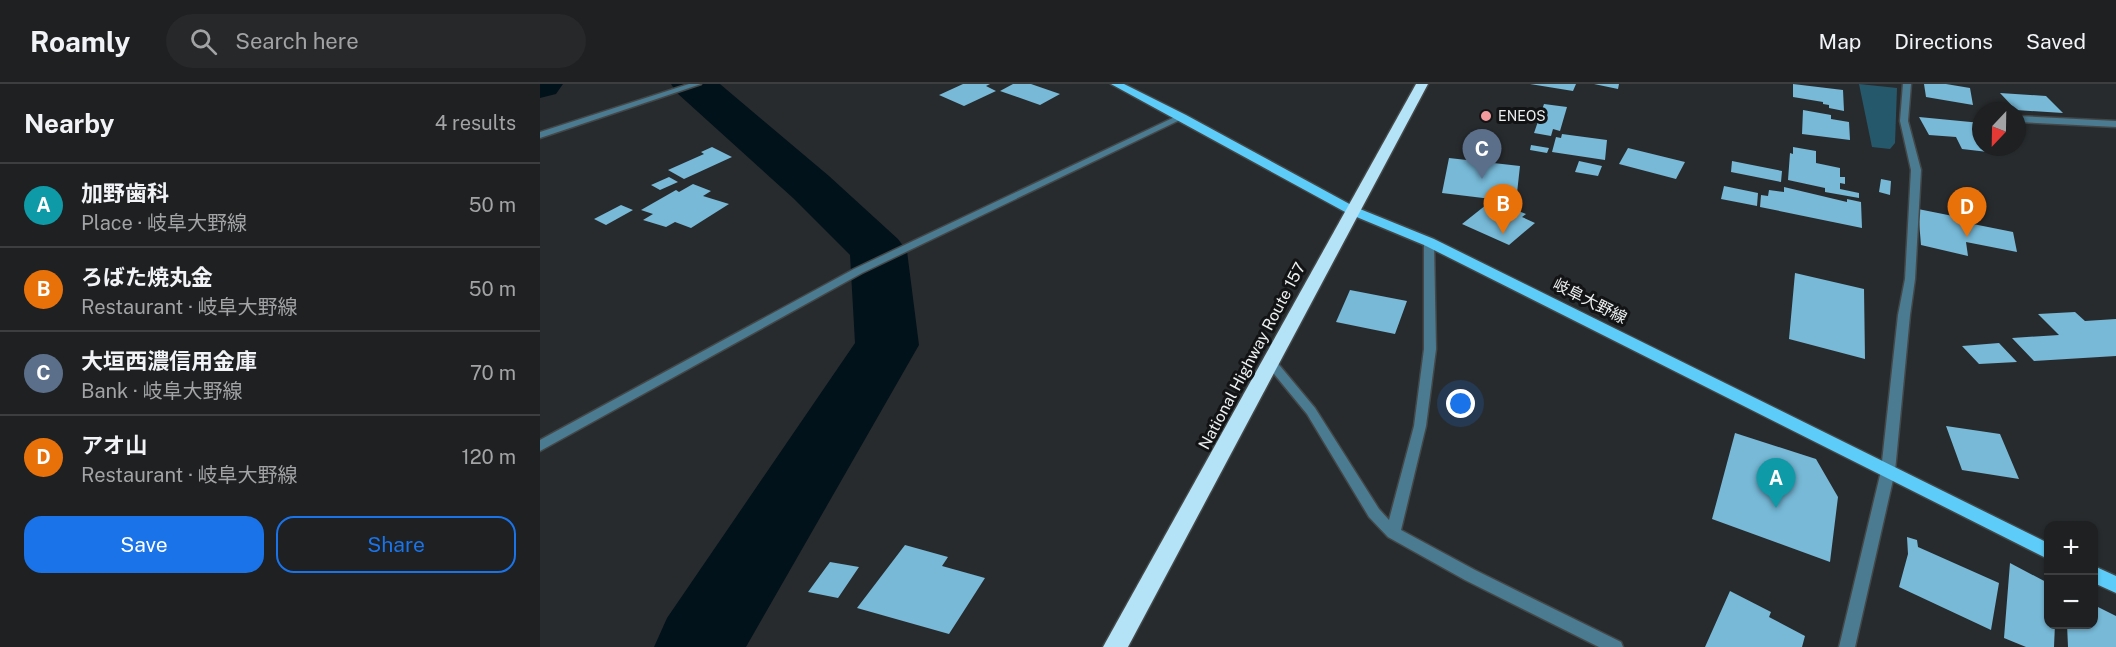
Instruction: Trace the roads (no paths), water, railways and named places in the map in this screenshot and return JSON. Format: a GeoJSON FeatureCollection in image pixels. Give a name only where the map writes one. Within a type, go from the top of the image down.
{"type":"FeatureCollection","features":[{"type":"Feature","properties":{"kind":"highway","name":"National Highway Route 157"},"geometry":{"type":"LineString","coordinates":[[1115,647],[1271,363],[1351,210],[1364,193],[1422,84]]}},
{"type":"Feature","properties":{"kind":"main road","name":"岐阜大野線"},"geometry":{"type":"LineString","coordinates":[[1116,84],[1182,117],[1351,210],[1429,242],[2044,549]]}},
{"type":"Feature","properties":{"kind":"main road"},"geometry":{"type":"LineString","coordinates":[[2096,575],[2116,585]]}},
{"type":"Feature","properties":{"kind":"street"},"geometry":{"type":"LineString","coordinates":[[540,135],[697,84]]}},
{"type":"Feature","properties":{"kind":"street"},"geometry":{"type":"LineString","coordinates":[[1846,647],[1888,471],[1904,315],[1910,279],[1916,170],[1904,121],[1907,84]]}},
{"type":"Feature","properties":{"kind":"street"},"geometry":{"type":"LineString","coordinates":[[540,446],[858,271],[1182,117]]}},
{"type":"Feature","properties":{"kind":"street"},"geometry":{"type":"LineString","coordinates":[[2026,119],[2116,124]]}},
{"type":"Feature","properties":{"kind":"street"},"geometry":{"type":"LineString","coordinates":[[1393,532],[1420,426],[1430,349],[1429,242]]}},
{"type":"Feature","properties":{"kind":"street"},"geometry":{"type":"LineString","coordinates":[[1271,363],[1311,411],[1374,513],[1393,532],[1470,575],[1615,647]]}},
{"type":"Feature","properties":{"kind":"waterway"},"geometry":{"type":"LineString","coordinates":[[693,84],[811,187],[878,251],[887,345],[698,647]]}},
{"type":"Feature","properties":{"kind":"place","name":"ENEOS"},"geometry":{"type":"Point","coordinates":[1486,116]}},
{"type":"Feature","properties":{"kind":"place","name":"大垣西濃信用金庫"},"geometry":{"type":"Point","coordinates":[1482,179]}},
{"type":"Feature","properties":{"kind":"place","name":"ろばた焼丸金"},"geometry":{"type":"Point","coordinates":[1503,234]}},
{"type":"Feature","properties":{"kind":"place","name":"アオ山"},"geometry":{"type":"Point","coordinates":[1967,237]}},
{"type":"Feature","properties":{"kind":"place","name":"加野歯科"},"geometry":{"type":"Point","coordinates":[1776,508]}}]}
